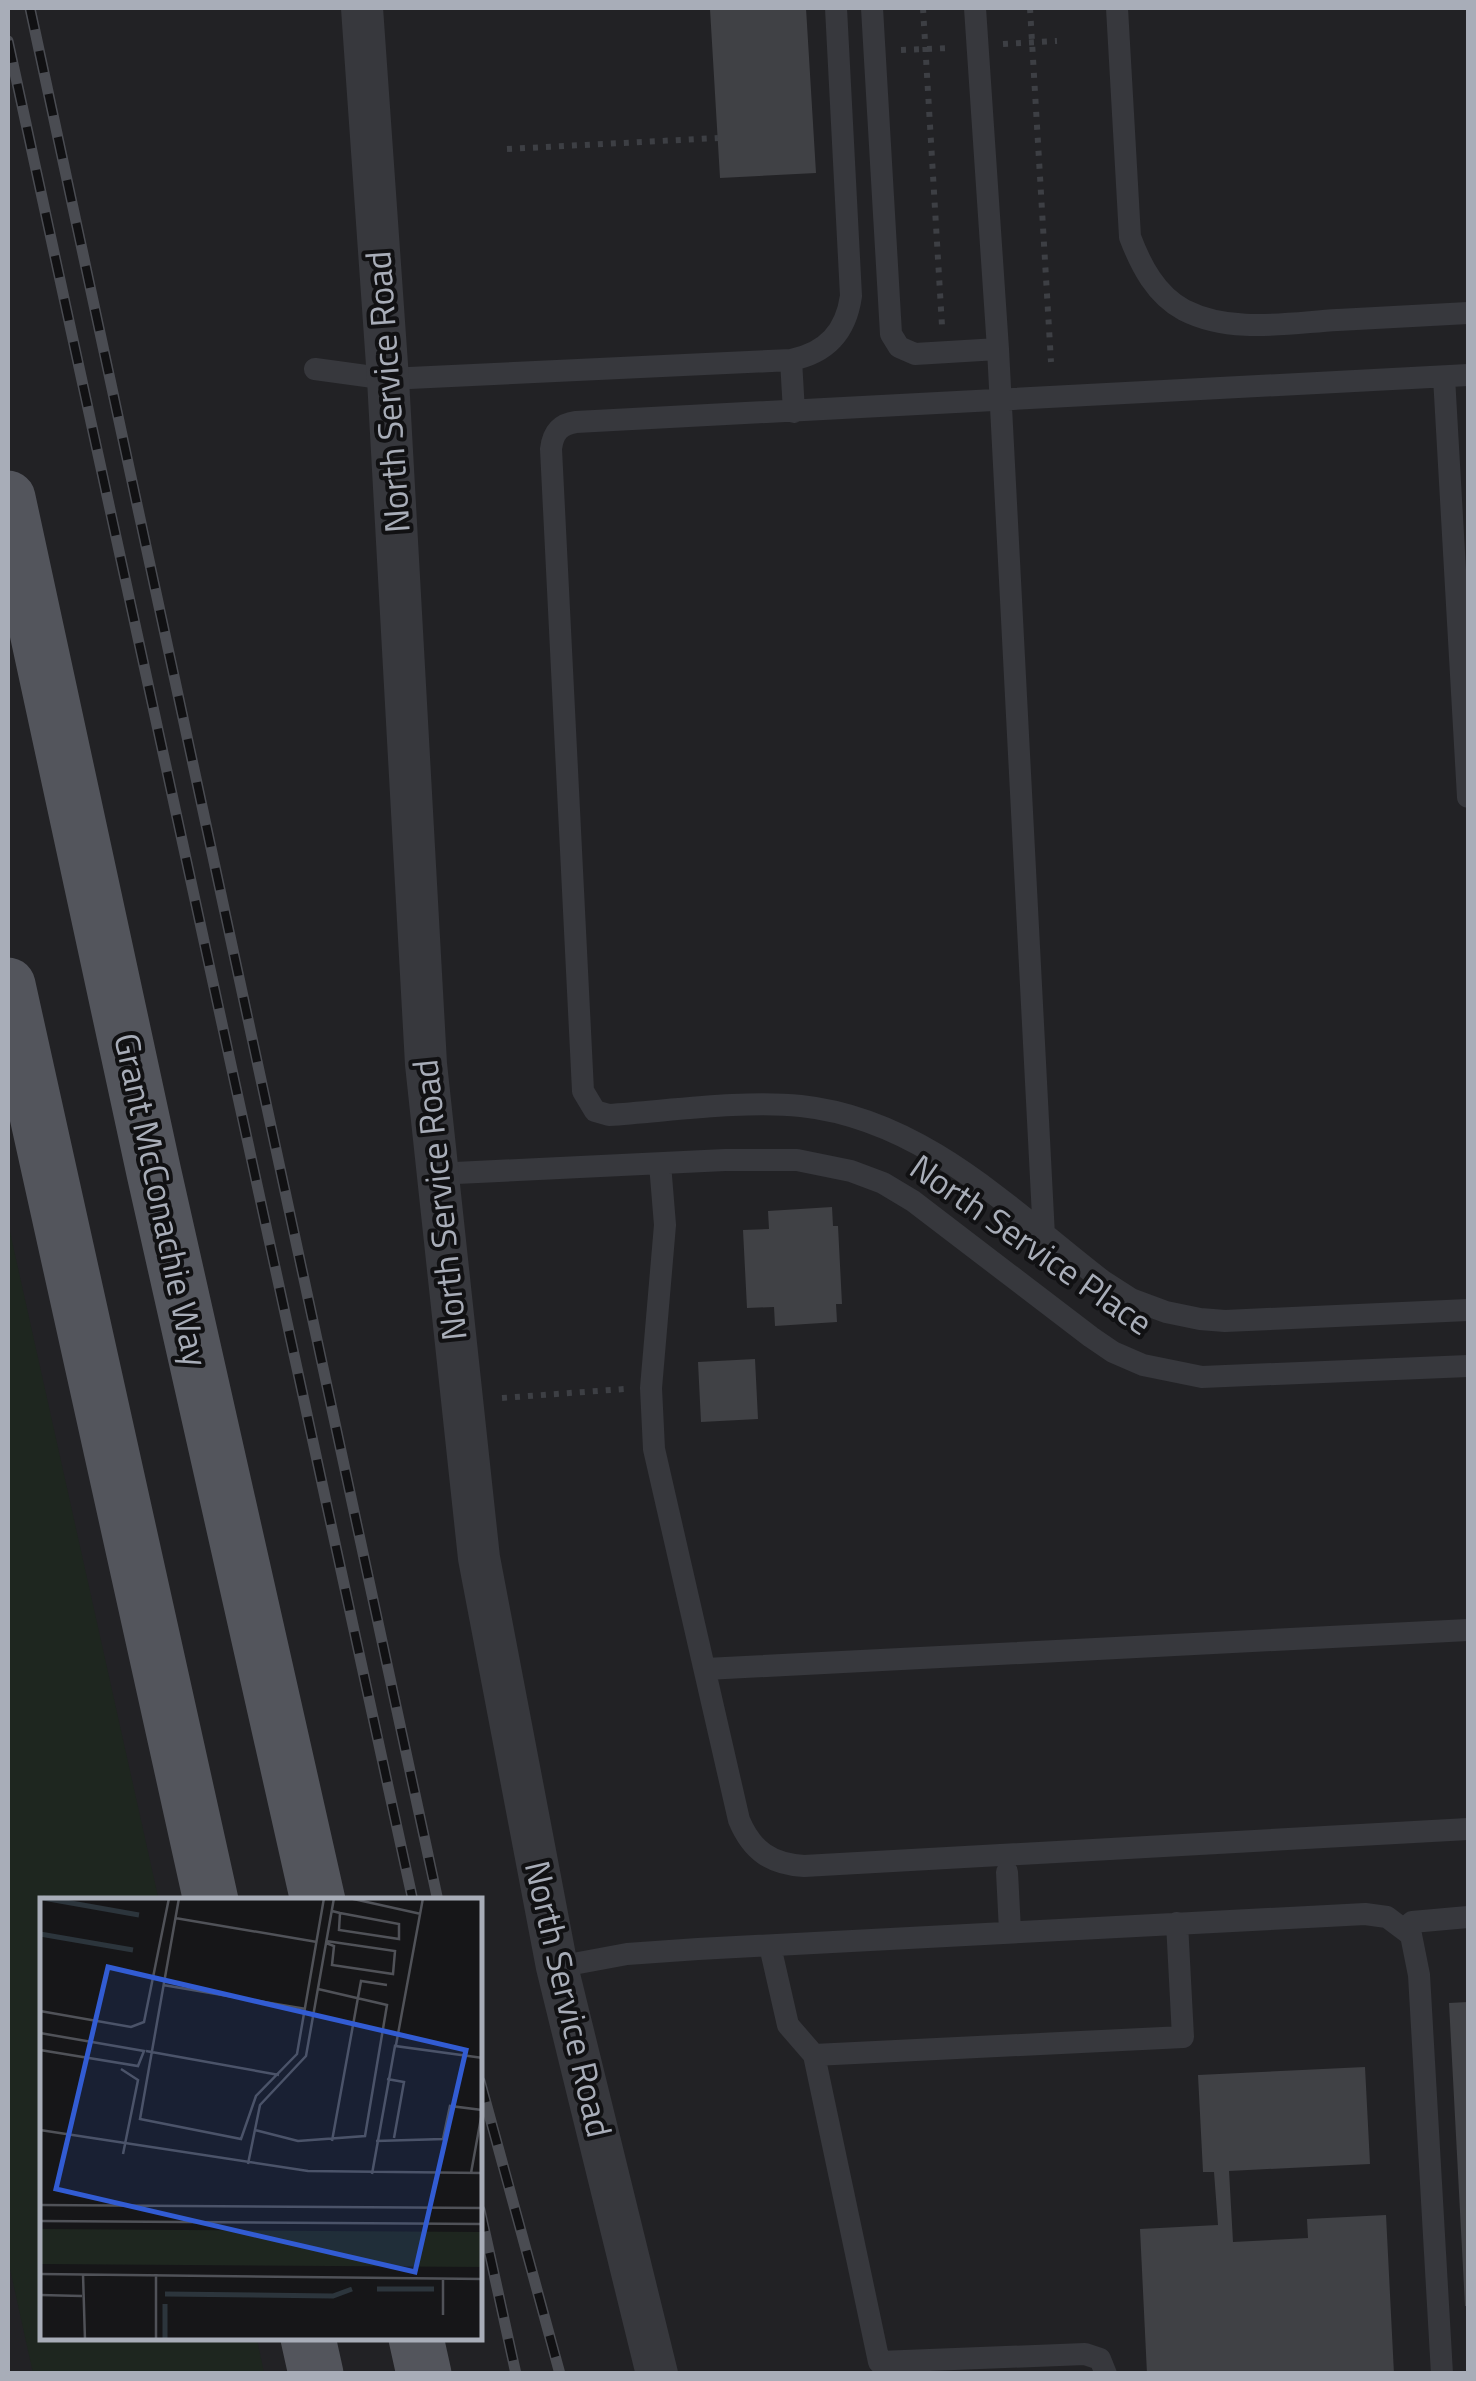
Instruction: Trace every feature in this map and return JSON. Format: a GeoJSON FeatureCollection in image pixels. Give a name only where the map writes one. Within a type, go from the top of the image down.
{"type":"FeatureCollection","features":[{"type":"Feature","properties":{"kind":"main road","name":"Grant McConachie Way"},"geometry":{"type":"LineString","coordinates":[[8,498],[317,1898]]}},
{"type":"Feature","properties":{"kind":"main road"},"geometry":{"type":"LineString","coordinates":[[8,984],[210,1898]]}},
{"type":"Feature","properties":{"kind":"main road"},"geometry":{"type":"LineString","coordinates":[[309,2341],[316,2374]]}},
{"type":"Feature","properties":{"kind":"main road"},"geometry":{"type":"LineString","coordinates":[[417,2341],[424,2374]]}},
{"type":"Feature","properties":{"kind":"street","name":"North Service Road"},"geometry":{"type":"LineString","coordinates":[[362,8],[388,379],[426,1064],[479,1558],[557,1966],[657,2374]]}},
{"type":"Feature","properties":{"kind":"lane"},"geometry":{"type":"LineString","coordinates":[[315,369],[388,379],[791,360],[816,352],[838,336],[851,296],[836,8]]}},
{"type":"Feature","properties":{"kind":"lane"},"geometry":{"type":"LineString","coordinates":[[872,8],[894,340],[898,348],[915,354],[998,349]]}},
{"type":"Feature","properties":{"kind":"lane"},"geometry":{"type":"LineString","coordinates":[[975,8],[998,349],[1044,1236]]}},
{"type":"Feature","properties":{"kind":"lane"},"geometry":{"type":"LineString","coordinates":[[1116,8],[1130,237],[1148,275],[1164,294],[1182,309],[1241,325],[1468,313]]}},
{"type":"Feature","properties":{"kind":"lane"},"geometry":{"type":"LineString","coordinates":[[791,360],[794,412]]}},
{"type":"Feature","properties":{"kind":"lane"},"geometry":{"type":"LineString","coordinates":[[1468,375],[576,422],[561,426],[552,440],[583,1091],[595,1110],[609,1115],[799,1106],[874,1124],[942,1156],[1131,1299],[1166,1312],[1225,1320],[1468,1310]]}},
{"type":"Feature","properties":{"kind":"lane"},"geometry":{"type":"LineString","coordinates":[[1444,376],[1468,797]]}},
{"type":"Feature","properties":{"kind":"lane","name":"North Service Place"},"geometry":{"type":"LineString","coordinates":[[435,1174],[797,1160],[824,1163],[883,1183],[913,1201],[1114,1352],[1143,1365],[1177,1374],[1232,1377],[1468,1366]]}},
{"type":"Feature","properties":{"kind":"lane"},"geometry":{"type":"LineString","coordinates":[[660,1164],[664,1225],[651,1388],[656,1460],[739,1820],[758,1852],[785,1864],[1468,1829]]}},
{"type":"Feature","properties":{"kind":"lane"},"geometry":{"type":"LineString","coordinates":[[706,1668],[1468,1630]]}},
{"type":"Feature","properties":{"kind":"lane"},"geometry":{"type":"LineString","coordinates":[[1007,1872],[1010,1931]]}},
{"type":"Feature","properties":{"kind":"lane"},"geometry":{"type":"LineString","coordinates":[[557,1966],[627,1954],[1010,1931],[1387,1916],[1405,1928],[1415,1948],[1419,1975],[1442,2374]]}},
{"type":"Feature","properties":{"kind":"lane"},"geometry":{"type":"LineString","coordinates":[[1405,1928],[1412,1922],[1468,1917]]}},
{"type":"Feature","properties":{"kind":"lane"},"geometry":{"type":"LineString","coordinates":[[814,2054],[1183,2037],[1177,1923]]}},
{"type":"Feature","properties":{"kind":"lane"},"geometry":{"type":"LineString","coordinates":[[770,1946],[788,2025],[814,2054],[879,2362],[1085,2354],[1100,2360],[1106,2374]]}},
{"type":"Feature","properties":{"kind":"path"},"geometry":{"type":"LineString","coordinates":[[923,8],[942,336]]}},
{"type":"Feature","properties":{"kind":"path"},"geometry":{"type":"LineString","coordinates":[[1030,8],[1052,362]]}},
{"type":"Feature","properties":{"kind":"path"},"geometry":{"type":"LineString","coordinates":[[997,44],[1056,41]]}},
{"type":"Feature","properties":{"kind":"path"},"geometry":{"type":"LineString","coordinates":[[890,51],[952,47]]}},
{"type":"Feature","properties":{"kind":"path"},"geometry":{"type":"LineString","coordinates":[[507,149],[718,138]]}},
{"type":"Feature","properties":{"kind":"path"},"geometry":{"type":"LineString","coordinates":[[461,1402],[651,1388]]}},
{"type":"Feature","properties":{"kind":"shaded area"},"geometry":{"type":"Polygon","coordinates":[[[8,8],[1468,8],[1468,2373],[8,2374],[8,8]]]}},
{"type":"Feature","properties":{"kind":"shaded area"},"geometry":{"type":"Polygon","coordinates":[[[8,1223],[158,1898],[40,1898],[40,2341],[257,2341],[264,2373],[33,2373],[8,2260],[8,1223]]]}},
{"type":"Feature","properties":{"kind":"building"},"geometry":{"type":"Polygon","coordinates":[[[806,8],[816,173],[720,178],[710,9],[806,8]]]}},
{"type":"Feature","properties":{"kind":"building"},"geometry":{"type":"Polygon","coordinates":[[[832,1207],[833,1226],[838,1226],[842,1304],[836,1304],[837,1322],[775,1326],[774,1307],[747,1308],[743,1230],[769,1229],[768,1211],[832,1207]]]}},
{"type":"Feature","properties":{"kind":"building"},"geometry":{"type":"Polygon","coordinates":[[[755,1359],[758,1419],[701,1422],[698,1362],[755,1359]]]}},
{"type":"Feature","properties":{"kind":"building"},"geometry":{"type":"Polygon","coordinates":[[[1468,2002],[1468,2306],[1465,2306],[1449,2003],[1468,2002]]]}},
{"type":"Feature","properties":{"kind":"building"},"geometry":{"type":"Polygon","coordinates":[[[1365,2067],[1370,2164],[1229,2171],[1233,2242],[1308,2238],[1307,2219],[1386,2215],[1394,2374],[1147,2374],[1140,2229],[1218,2225],[1214,2172],[1203,2172],[1198,2075],[1365,2067]]]}},
{"type":"Feature","properties":{"kind":"railway"},"geometry":{"type":"LineString","coordinates":[[30,8],[437,1898]]}},
{"type":"Feature","properties":{"kind":"railway"},"geometry":{"type":"LineString","coordinates":[[8,41],[412,1898]]}},
{"type":"Feature","properties":{"kind":"railway"},"geometry":{"type":"LineString","coordinates":[[482,2088],[560,2374]]}},
{"type":"Feature","properties":{"kind":"railway"},"geometry":{"type":"LineString","coordinates":[[482,2219],[516,2374]]}}]}
